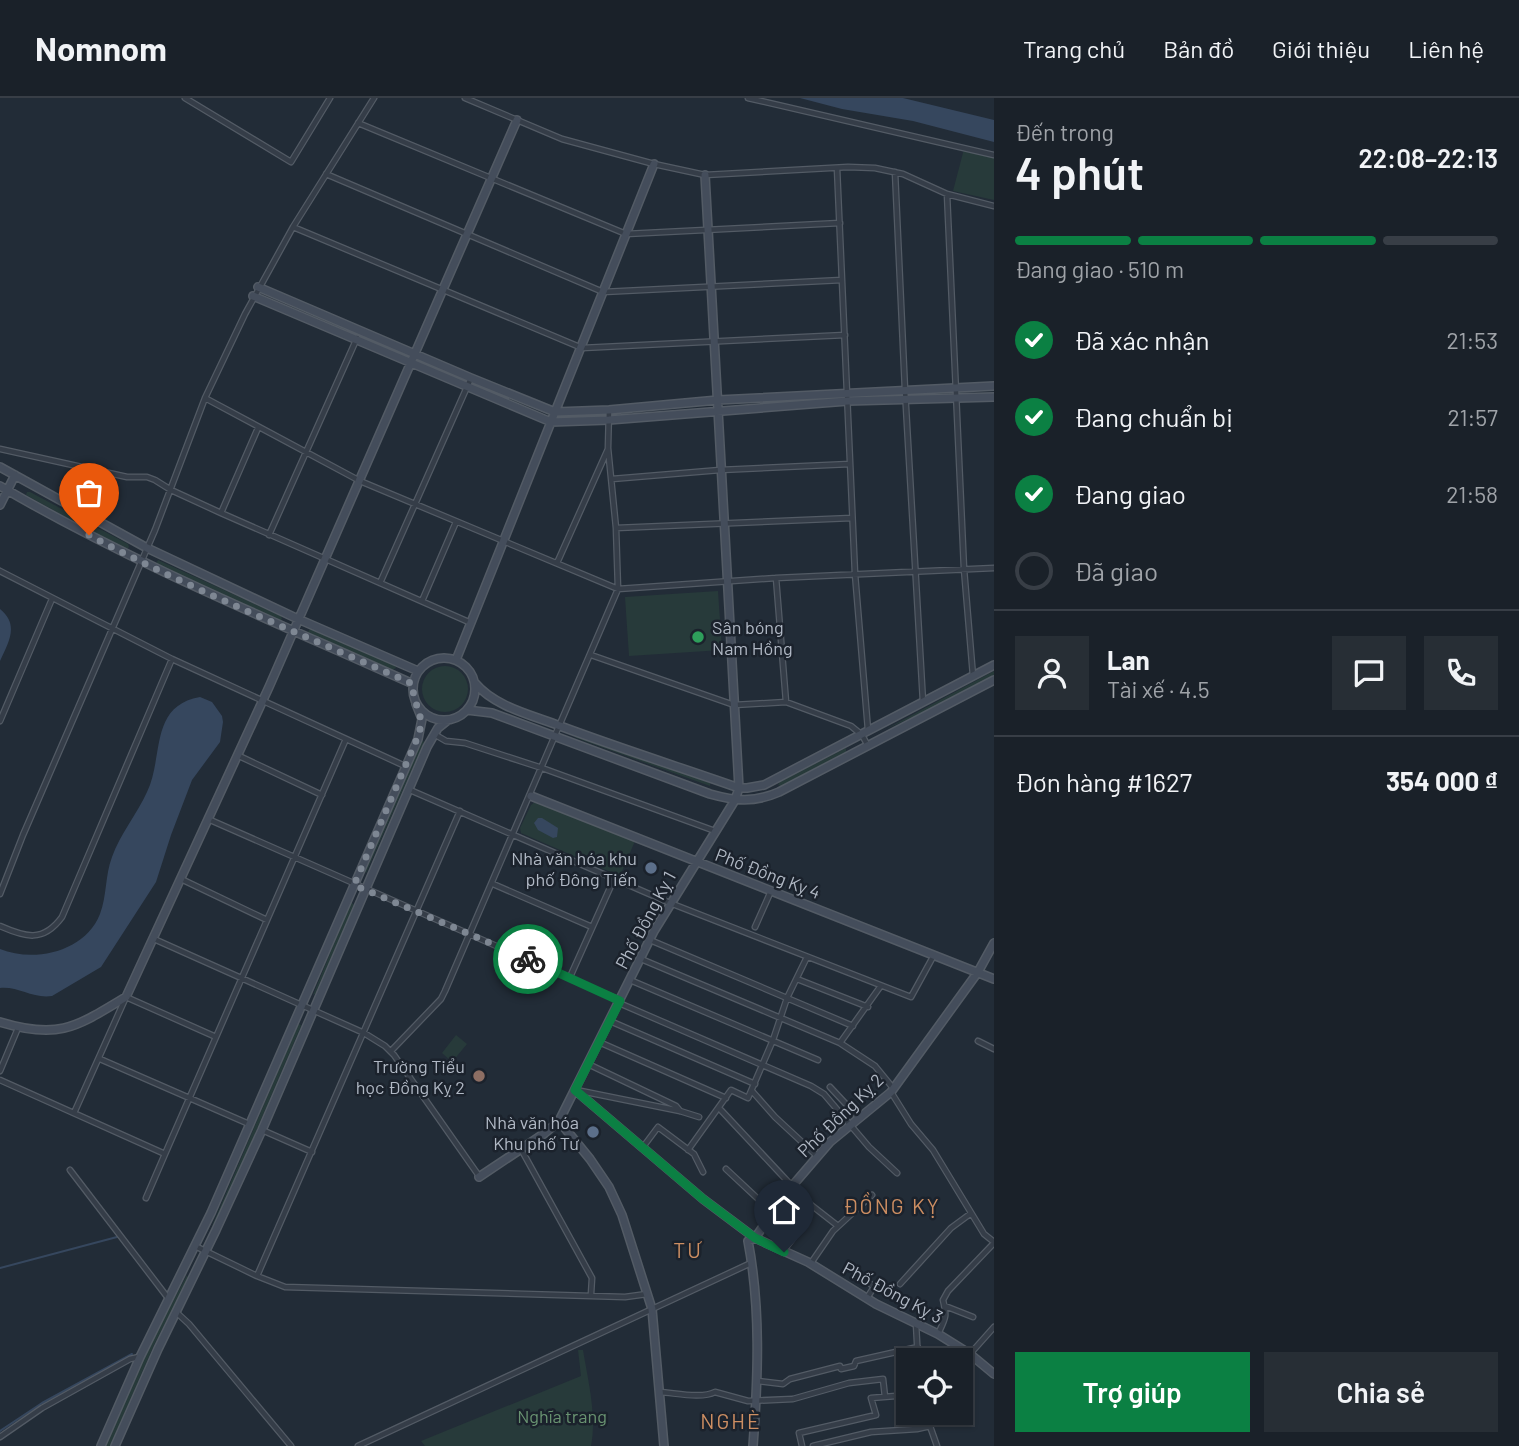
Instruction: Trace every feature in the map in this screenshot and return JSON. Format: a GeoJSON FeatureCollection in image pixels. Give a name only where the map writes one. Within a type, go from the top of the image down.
{"type":"FeatureCollection","features":[{"type":"Feature","properties":{"kind":"street"},"geometry":{"type":"LineString","coordinates":[[185,98],[291,162],[330,98]]}},
{"type":"Feature","properties":{"kind":"street"},"geometry":{"type":"LineString","coordinates":[[0,894],[148,548],[205,398],[258,287],[374,98]]}},
{"type":"Feature","properties":{"kind":"street"},"geometry":{"type":"LineString","coordinates":[[465,98],[562,139],[705,175],[875,168],[895,172],[947,194],[994,206]]}},
{"type":"Feature","properties":{"kind":"street"},"geometry":{"type":"LineString","coordinates":[[748,98],[994,155]]}},
{"type":"Feature","properties":{"kind":"street"},"geometry":{"type":"LineString","coordinates":[[75,1113],[262,702],[517,120]]}},
{"type":"Feature","properties":{"kind":"street"},"geometry":{"type":"LineString","coordinates":[[358,123],[626,234],[840,223]]}},
{"type":"Feature","properties":{"kind":"street"},"geometry":{"type":"LineString","coordinates":[[456,660],[654,164]]}},
{"type":"Feature","properties":{"kind":"street"},"geometry":{"type":"LineString","coordinates":[[837,168],[855,575],[865,733],[869,747]]}},
{"type":"Feature","properties":{"kind":"street"},"geometry":{"type":"LineString","coordinates":[[895,172],[923,703]]}},
{"type":"Feature","properties":{"kind":"street"},"geometry":{"type":"LineString","coordinates":[[327,174],[603,292],[842,280]]}},
{"type":"Feature","properties":{"kind":"street"},"geometry":{"type":"LineString","coordinates":[[705,175],[739,788]]}},
{"type":"Feature","properties":{"kind":"street"},"geometry":{"type":"LineString","coordinates":[[947,194],[964,569],[973,676]]}},
{"type":"Feature","properties":{"kind":"street"},"geometry":{"type":"LineString","coordinates":[[293,227],[582,348],[845,335]]}},
{"type":"Feature","properties":{"kind":"street"},"geometry":{"type":"LineString","coordinates":[[258,287],[555,412],[718,400],[994,397]]}},
{"type":"Feature","properties":{"kind":"street"},"geometry":{"type":"LineString","coordinates":[[253,296],[551,422],[718,411],[905,390],[994,386]]}},
{"type":"Feature","properties":{"kind":"street"},"geometry":{"type":"LineString","coordinates":[[269,535],[360,330]]}},
{"type":"Feature","properties":{"kind":"street"},"geometry":{"type":"LineString","coordinates":[[380,583],[471,378]]}},
{"type":"Feature","properties":{"kind":"street"},"geometry":{"type":"LineString","coordinates":[[205,398],[360,481],[618,589],[776,578],[994,568]]}},
{"type":"Feature","properties":{"kind":"street"},"geometry":{"type":"LineString","coordinates":[[391,1051],[441,999],[531,796],[618,589],[616,528],[608,448],[609,410]]}},
{"type":"Feature","properties":{"kind":"street"},"geometry":{"type":"LineString","coordinates":[[221,513],[258,428]]}},
{"type":"Feature","properties":{"kind":"street"},"geometry":{"type":"LineString","coordinates":[[557,563],[608,448]]}},
{"type":"Feature","properties":{"kind":"street"},"geometry":{"type":"LineString","coordinates":[[0,449],[128,477],[148,477],[171,491],[471,623]]}},
{"type":"Feature","properties":{"kind":"street"},"geometry":{"type":"LineString","coordinates":[[612,479],[720,470],[850,464]]}},
{"type":"Feature","properties":{"kind":"street"},"geometry":{"type":"LineString","coordinates":[[0,467],[148,548],[418,671]]}},
{"type":"Feature","properties":{"kind":"street"},"geometry":{"type":"LineString","coordinates":[[0,505],[3,488],[15,475]]}},
{"type":"Feature","properties":{"kind":"street"},"geometry":{"type":"LineString","coordinates":[[3,488],[142,562],[292,632],[413,684]]}},
{"type":"Feature","properties":{"kind":"street"},"geometry":{"type":"LineString","coordinates":[[616,528],[852,518]]}},
{"type":"Feature","properties":{"kind":"street"},"geometry":{"type":"LineString","coordinates":[[422,601],[456,522]]}},
{"type":"Feature","properties":{"kind":"street"},"geometry":{"type":"LineString","coordinates":[[0,571],[172,659],[405,766]]}},
{"type":"Feature","properties":{"kind":"street"},"geometry":{"type":"LineString","coordinates":[[776,578],[786,702]]}},
{"type":"Feature","properties":{"kind":"street"},"geometry":{"type":"LineString","coordinates":[[0,721],[52,599]]}},
{"type":"Feature","properties":{"kind":"street"},"geometry":{"type":"LineString","coordinates":[[591,655],[734,705],[786,702],[865,733]]}},
{"type":"Feature","properties":{"kind":"street"},"geometry":{"type":"LineString","coordinates":[[0,926],[21,935],[34,936],[51,930],[59,921],[172,659]]}},
{"type":"Feature","properties":{"kind":"street"},"geometry":{"type":"LineString","coordinates":[[101,1446],[139,1357],[195,1245],[250,1125],[405,766],[422,723],[413,684],[418,671],[433,659],[456,660],[468,670],[486,695],[498,702],[739,788],[764,785],[994,665]]}},
{"type":"Feature","properties":{"kind":"street"},"geometry":{"type":"LineString","coordinates":[[467,710],[492,713],[734,800],[754,800],[770,796],[869,747],[994,680]]}},
{"type":"Feature","properties":{"kind":"street"},"geometry":{"type":"LineString","coordinates":[[416,704],[428,716],[438,720],[456,718],[467,710],[473,700],[475,683]]}},
{"type":"Feature","properties":{"kind":"street"},"geometry":{"type":"LineString","coordinates":[[115,1446],[262,1130],[434,734],[449,720]]}},
{"type":"Feature","properties":{"kind":"street"},"geometry":{"type":"LineString","coordinates":[[434,734],[446,741],[465,743],[542,768],[715,831]]}},
{"type":"Feature","properties":{"kind":"street"},"geometry":{"type":"LineString","coordinates":[[146,1198],[346,739]]}},
{"type":"Feature","properties":{"kind":"street"},"geometry":{"type":"LineString","coordinates":[[237,755],[322,795]]}},
{"type":"Feature","properties":{"kind":"street","name":"Phố Đồng Kỵ 1"},"geometry":{"type":"LineString","coordinates":[[479,1177],[559,1121],[670,903],[739,788]]}},
{"type":"Feature","properties":{"kind":"street"},"geometry":{"type":"LineString","coordinates":[[410,790],[670,903],[911,997],[934,955]]}},
{"type":"Feature","properties":{"kind":"street","name":"Phố Đồng Kỵ 4"},"geometry":{"type":"LineString","coordinates":[[531,796],[994,979]]}},
{"type":"Feature","properties":{"kind":"street"},"geometry":{"type":"LineString","coordinates":[[257,1276],[418,913],[460,811]]}},
{"type":"Feature","properties":{"kind":"street"},"geometry":{"type":"LineString","coordinates":[[208,819],[811,1086],[824,1094],[869,1147],[897,1173]]}},
{"type":"Feature","properties":{"kind":"street"},"geometry":{"type":"LineString","coordinates":[[181,879],[267,920]]}},
{"type":"Feature","properties":{"kind":"street"},"geometry":{"type":"LineString","coordinates":[[570,978],[614,879]]}},
{"type":"Feature","properties":{"kind":"street"},"geometry":{"type":"LineString","coordinates":[[493,884],[592,927]]}},
{"type":"Feature","properties":{"kind":"street"},"geometry":{"type":"LineString","coordinates":[[755,927],[771,891]]}},
{"type":"Feature","properties":{"kind":"street"},"geometry":{"type":"LineString","coordinates":[[154,939],[364,1033],[391,1051],[479,1177]]}},
{"type":"Feature","properties":{"kind":"street"},"geometry":{"type":"LineString","coordinates":[[650,940],[853,1026]]}},
{"type":"Feature","properties":{"kind":"street","name":"Phố Đồng Kỵ 2"},"geometry":{"type":"LineString","coordinates":[[753,1446],[758,1381],[757,1333],[748,1241],[755,1238],[792,1186],[830,1142],[892,1090],[978,972],[994,943]]}},
{"type":"Feature","properties":{"kind":"street"},"geometry":{"type":"LineString","coordinates":[[688,1150],[731,1090],[748,1098],[773,1040],[787,998],[807,957]]}},
{"type":"Feature","properties":{"kind":"street"},"geometry":{"type":"LineString","coordinates":[[640,959],[840,1043],[875,1066],[911,1124],[933,1150],[970,1214],[984,1234],[994,1242],[948,1291],[943,1300],[947,1310],[938,1334]]}},
{"type":"Feature","properties":{"kind":"street"},"geometry":{"type":"LineString","coordinates":[[797,978],[868,1007]]}},
{"type":"Feature","properties":{"kind":"street"},"geometry":{"type":"LineString","coordinates":[[630,980],[818,1060]]}},
{"type":"Feature","properties":{"kind":"street"},"geometry":{"type":"LineString","coordinates":[[840,1043],[868,1007],[880,986]]}},
{"type":"Feature","properties":{"kind":"street"},"geometry":{"type":"LineString","coordinates":[[0,1022],[42,1032],[66,1029],[86,1022],[126,998]]}},
{"type":"Feature","properties":{"kind":"street"},"geometry":{"type":"LineString","coordinates":[[126,998],[216,1037]]}},
{"type":"Feature","properties":{"kind":"street"},"geometry":{"type":"LineString","coordinates":[[109,1007],[116,1009],[118,1015]]}},
{"type":"Feature","properties":{"kind":"street"},"geometry":{"type":"LineString","coordinates":[[610,1021],[755,1084]]}},
{"type":"Feature","properties":{"kind":"street"},"geometry":{"type":"LineString","coordinates":[[0,1072],[18,1028]]}},
{"type":"Feature","properties":{"kind":"street"},"geometry":{"type":"LineString","coordinates":[[978,1041],[994,1049]]}},
{"type":"Feature","properties":{"kind":"street"},"geometry":{"type":"LineString","coordinates":[[599,1042],[726,1098]]}},
{"type":"Feature","properties":{"kind":"street"},"geometry":{"type":"LineString","coordinates":[[100,1059],[250,1125]]}},
{"type":"Feature","properties":{"kind":"street"},"geometry":{"type":"LineString","coordinates":[[588,1064],[676,1106],[680,1111]]}},
{"type":"Feature","properties":{"kind":"street"},"geometry":{"type":"LineString","coordinates":[[0,1080],[166,1154]]}},
{"type":"Feature","properties":{"kind":"street"},"geometry":{"type":"LineString","coordinates":[[830,1087],[859,1118]]}},
{"type":"Feature","properties":{"kind":"street"},"geometry":{"type":"LineString","coordinates":[[575,1090],[699,1117]]}},
{"type":"Feature","properties":{"kind":"street","name":"Phố Đồng Kỵ 3"},"geometry":{"type":"LineString","coordinates":[[575,1090],[703,1199],[755,1238],[810,1264],[867,1299],[960,1348]]}},
{"type":"Feature","properties":{"kind":"street"},"geometry":{"type":"LineString","coordinates":[[752,1091],[775,1117],[817,1156]]}},
{"type":"Feature","properties":{"kind":"street"},"geometry":{"type":"LineString","coordinates":[[719,1108],[806,1201],[838,1226]]}},
{"type":"Feature","properties":{"kind":"street"},"geometry":{"type":"LineString","coordinates":[[559,1121],[590,1158],[609,1187],[622,1215],[652,1310],[664,1446]]}},
{"type":"Feature","properties":{"kind":"street"},"geometry":{"type":"LineString","coordinates":[[642,1148],[658,1127],[694,1154],[703,1172]]}},
{"type":"Feature","properties":{"kind":"street"},"geometry":{"type":"LineString","coordinates":[[262,1130],[312,1152]]}},
{"type":"Feature","properties":{"kind":"street"},"geometry":{"type":"LineString","coordinates":[[521,1149],[592,1278],[591,1294]]}},
{"type":"Feature","properties":{"kind":"street"},"geometry":{"type":"LineString","coordinates":[[726,1169],[772,1212]]}},
{"type":"Feature","properties":{"kind":"street"},"geometry":{"type":"LineString","coordinates":[[70,1170],[168,1298]]}},
{"type":"Feature","properties":{"kind":"street"},"geometry":{"type":"LineString","coordinates":[[810,1264],[838,1226],[872,1195]]}},
{"type":"Feature","properties":{"kind":"street"},"geometry":{"type":"LineString","coordinates":[[900,1284],[951,1228],[970,1214]]}},
{"type":"Feature","properties":{"kind":"street"},"geometry":{"type":"LineString","coordinates":[[783,1251],[794,1237]]}},
{"type":"Feature","properties":{"kind":"street"},"geometry":{"type":"LineString","coordinates":[[195,1245],[285,1287],[625,1297],[647,1294]]}},
{"type":"Feature","properties":{"kind":"street"},"geometry":{"type":"LineString","coordinates":[[358,1446],[752,1263]]}},
{"type":"Feature","properties":{"kind":"street"},"geometry":{"type":"LineString","coordinates":[[859,1274],[874,1287],[867,1299]]}},
{"type":"Feature","properties":{"kind":"street"},"geometry":{"type":"LineString","coordinates":[[944,1306],[973,1317]]}},
{"type":"Feature","properties":{"kind":"street"},"geometry":{"type":"LineString","coordinates":[[176,1312],[291,1446]]}},
{"type":"Feature","properties":{"kind":"street"},"geometry":{"type":"LineString","coordinates":[[758,1381],[783,1384],[790,1379],[840,1366],[841,1369],[854,1366],[856,1361],[918,1347],[916,1323]]}},
{"type":"Feature","properties":{"kind":"street"},"geometry":{"type":"LineString","coordinates":[[973,1350],[994,1326]]}},
{"type":"Feature","properties":{"kind":"street","name":"Phố Đồng Kỵ 3"},"geometry":{"type":"LineString","coordinates":[[973,1356],[994,1374]]}},
{"type":"Feature","properties":{"kind":"street"},"geometry":{"type":"LineString","coordinates":[[0,1437],[42,1408],[130,1359],[139,1357]]}},
{"type":"Feature","properties":{"kind":"street"},"geometry":{"type":"LineString","coordinates":[[660,1392],[706,1397],[715,1392],[756,1401],[793,1399],[849,1383],[883,1379],[885,1397]]}},
{"type":"Feature","properties":{"kind":"street"},"geometry":{"type":"LineString","coordinates":[[802,1446],[799,1433],[876,1415],[871,1398],[896,1396]]}},
{"type":"Feature","properties":{"kind":"street"},"geometry":{"type":"LineString","coordinates":[[813,1446],[870,1432],[930,1426],[937,1446]]}},
{"type":"Feature","properties":{"kind":"green space"},"geometry":{"type":"Polygon","coordinates":[[[964,149],[994,157],[994,200],[953,191],[964,149]]]}},
{"type":"Feature","properties":{"kind":"green space"},"geometry":{"type":"Polygon","coordinates":[[[27,492],[128,544],[129,547],[126,550],[26,495],[27,492]]]}},
{"type":"Feature","properties":{"kind":"green space"},"geometry":{"type":"Polygon","coordinates":[[[158,560],[281,616],[282,619],[279,622],[156,564],[158,560]]]}},
{"type":"Feature","properties":{"kind":"green space"},"geometry":{"type":"Polygon","coordinates":[[[718,591],[722,650],[629,656],[625,597],[718,591]]]}},
{"type":"Feature","properties":{"kind":"green space"},"geometry":{"type":"Polygon","coordinates":[[[310,629],[394,664],[396,668],[392,670],[311,635],[307,633],[310,629]]]}},
{"type":"Feature","properties":{"kind":"green space"},"geometry":{"type":"Polygon","coordinates":[[[445,666],[461,673],[468,689],[461,705],[445,712],[429,705],[422,689],[429,673],[445,666]]]}},
{"type":"Feature","properties":{"kind":"green space"},"geometry":{"type":"Polygon","coordinates":[[[994,671],[994,675],[929,710],[886,729],[994,671]]]}},
{"type":"Feature","properties":{"kind":"green space"},"geometry":{"type":"Polygon","coordinates":[[[574,733],[710,783],[710,786],[576,738],[574,733]]]}},
{"type":"Feature","properties":{"kind":"green space"},"geometry":{"type":"Polygon","coordinates":[[[421,740],[424,742],[366,873],[364,872],[421,740]]]}},
{"type":"Feature","properties":{"kind":"green space"},"geometry":{"type":"Polygon","coordinates":[[[846,748],[846,752],[781,786],[778,785],[780,782],[846,748]]]}},
{"type":"Feature","properties":{"kind":"green space"},"geometry":{"type":"Polygon","coordinates":[[[535,802],[635,841],[620,876],[521,833],[520,828],[535,802]]]}},
{"type":"Feature","properties":{"kind":"green space"},"geometry":{"type":"Polygon","coordinates":[[[351,902],[354,905],[313,995],[351,902]]]}},
{"type":"Feature","properties":{"kind":"green space"},"geometry":{"type":"Polygon","coordinates":[[[300,1024],[216,1225],[212,1226],[298,1025],[300,1024]]]}},
{"type":"Feature","properties":{"kind":"green space"},"geometry":{"type":"Polygon","coordinates":[[[456,1035],[467,1044],[452,1062],[442,1053],[456,1035]]]}},
{"type":"Feature","properties":{"kind":"green space"},"geometry":{"type":"Polygon","coordinates":[[[187,1275],[188,1278],[154,1345],[110,1446],[106,1446],[152,1340],[187,1275]]]}},
{"type":"Feature","properties":{"kind":"green space","name":"Nghĩa trang"},"geometry":{"type":"Polygon","coordinates":[[[578,1350],[583,1350],[591,1398],[591,1446],[425,1446],[421,1441],[581,1376],[578,1350]]]}},
{"type":"Feature","properties":{"kind":"water"},"geometry":{"type":"Polygon","coordinates":[[[800,98],[903,98],[994,120],[994,142],[913,121],[842,109],[800,98]]]}},
{"type":"Feature","properties":{"kind":"water"},"geometry":{"type":"Polygon","coordinates":[[[0,609],[10,621],[11,628],[9,641],[0,661],[0,609]]]}},
{"type":"Feature","properties":{"kind":"water"},"geometry":{"type":"Polygon","coordinates":[[[200,697],[212,702],[222,716],[220,742],[192,780],[156,882],[101,967],[52,996],[38,996],[0,988],[0,949],[28,955],[57,951],[83,937],[93,927],[102,907],[112,857],[152,778],[165,722],[184,702],[200,697]]]}},
{"type":"Feature","properties":{"kind":"water"},"geometry":{"type":"Polygon","coordinates":[[[538,818],[558,828],[557,837],[553,838],[538,830],[534,823],[538,818]]]}},
{"type":"Feature","properties":{"kind":"waterway"},"geometry":{"type":"LineString","coordinates":[[0,1268],[117,1237]]}},
{"type":"Feature","properties":{"kind":"waterway"},"geometry":{"type":"LineString","coordinates":[[0,1431],[42,1403],[132,1354]]}},
{"type":"Feature","properties":{"kind":"way so far"},"geometry":{"type":"LineString","coordinates":[[89,535],[292,632],[413,684],[412,691],[422,716],[419,734],[354,885],[528,959]]}},
{"type":"Feature","properties":{"kind":"place","name":"Sân bóng Nam Hồng"},"geometry":{"type":"Point","coordinates":[698,637]}},
{"type":"Feature","properties":{"kind":"place","name":"Nhà văn hóa khu phố Đông Tiến"},"geometry":{"type":"Point","coordinates":[651,868]}},
{"type":"Feature","properties":{"kind":"place","name":"Trường Tiểu học Đồng Kỵ 2"},"geometry":{"type":"Point","coordinates":[479,1076]}},
{"type":"Feature","properties":{"kind":"place","name":"Nhà văn hóa Khu phố Tư"},"geometry":{"type":"Point","coordinates":[593,1132]}},
{"type":"Feature","properties":{"kind":"district","name":"ĐỒNG KỴ"},"geometry":{"type":"Point","coordinates":[892,1205]}},
{"type":"Feature","properties":{"kind":"district","name":"TƯ"},"geometry":{"type":"Point","coordinates":[688,1249]}},
{"type":"Feature","properties":{"kind":"district","name":"NGHÈ"},"geometry":{"type":"Point","coordinates":[731,1420]}},
{"type":"Feature","properties":{"kind":"route"},"geometry":{"type":"LineString","coordinates":[[528,959],[620,1001],[575,1090],[703,1199],[755,1238],[784,1252]]}}]}
